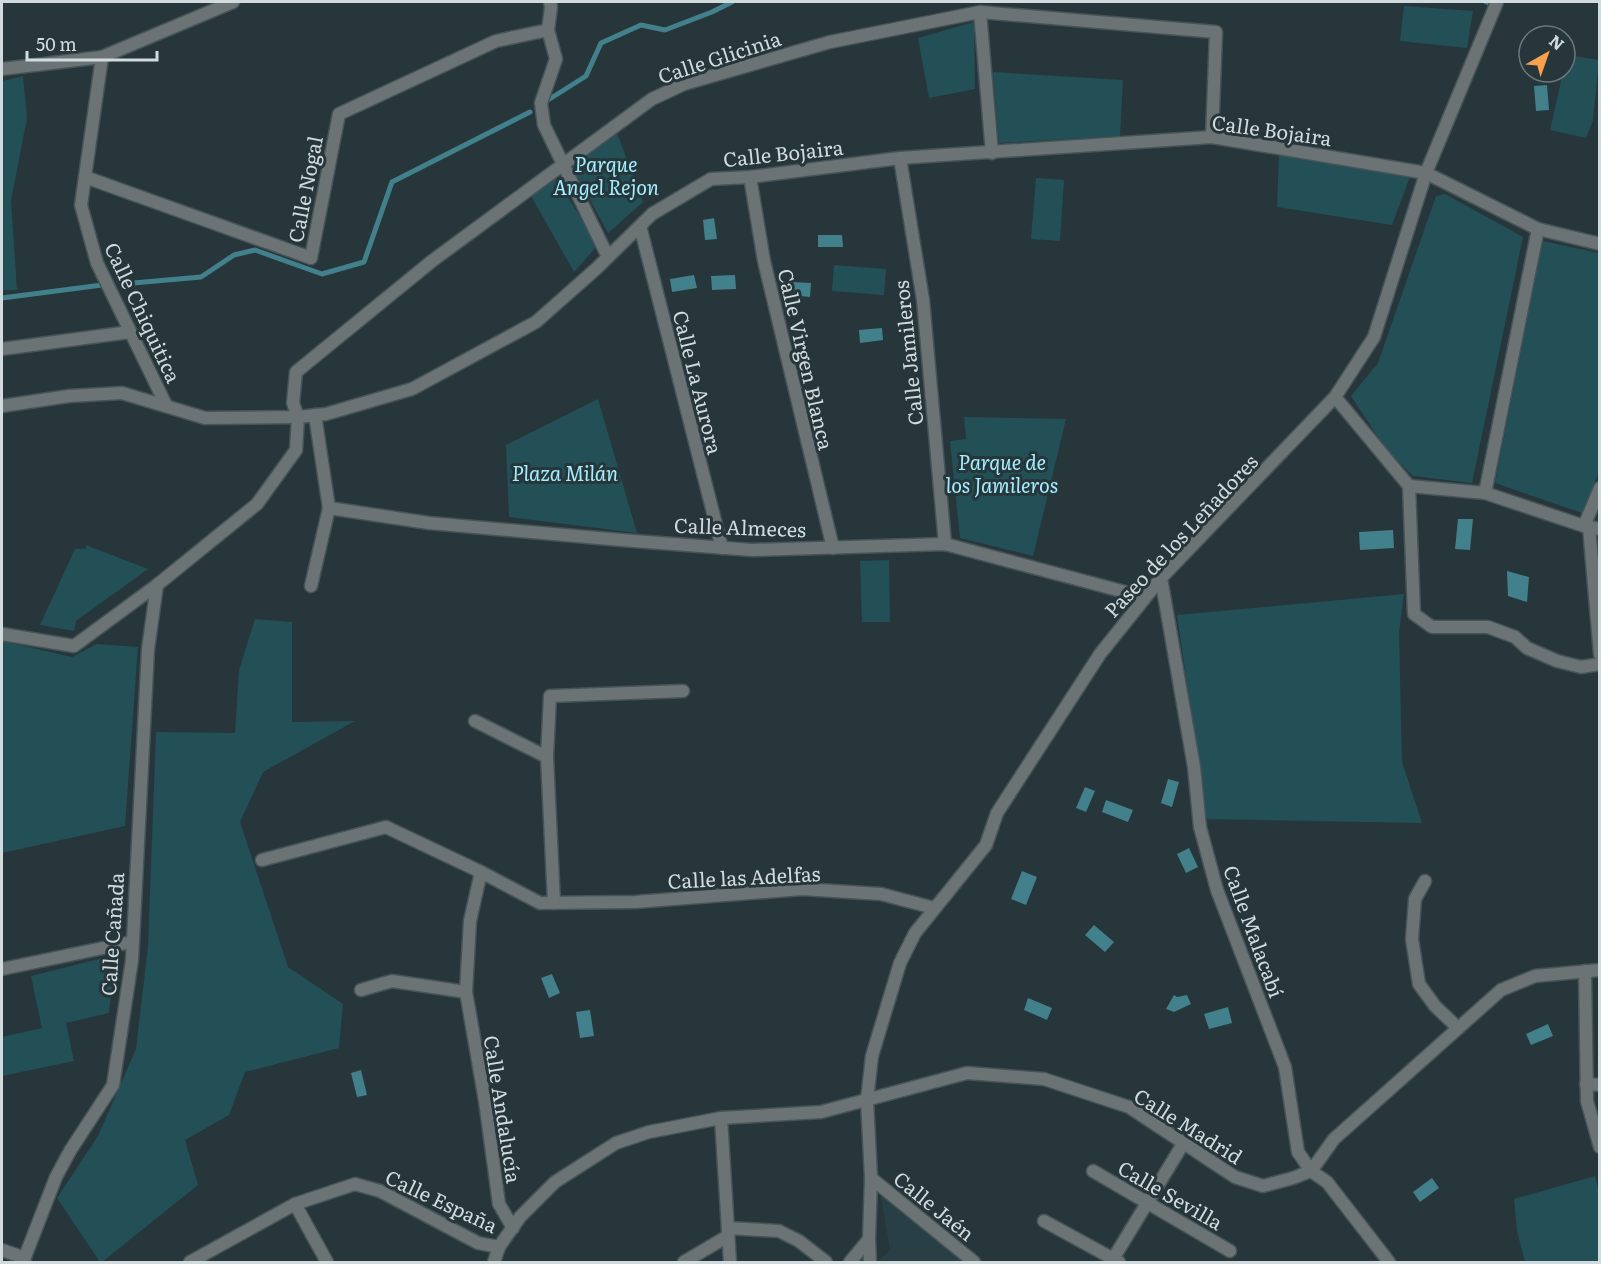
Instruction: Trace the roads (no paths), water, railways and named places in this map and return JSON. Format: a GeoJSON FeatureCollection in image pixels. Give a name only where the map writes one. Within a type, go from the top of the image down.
{"type":"FeatureCollection","features":[{"type":"Feature","properties":{"kind":"street"},"geometry":{"type":"LineString","coordinates":[[2,69],[102,57],[234,2]]}},
{"type":"Feature","properties":{"kind":"street"},"geometry":{"type":"LineString","coordinates":[[550,2],[548,30],[555,59],[541,103],[544,125],[608,257]]}},
{"type":"Feature","properties":{"kind":"street","name":"Paseo de los Leñadores"},"geometry":{"type":"LineString","coordinates":[[870,1263],[871,1178],[867,1100],[872,1056],[900,963],[915,933],[986,845],[997,813],[1100,654],[1161,578],[1335,397],[1374,337],[1426,173],[1497,2]]}},
{"type":"Feature","properties":{"kind":"street"},"geometry":{"type":"LineString","coordinates":[[980,12],[992,153]]}},
{"type":"Feature","properties":{"kind":"street","name":"Calle Glicinia"},"geometry":{"type":"LineString","coordinates":[[298,417],[293,403],[296,372],[432,261],[563,163],[652,99],[684,84],[830,42],[980,12],[1216,32],[1212,137]]}},
{"type":"Feature","properties":{"kind":"street","name":"Calle Nogal"},"geometry":{"type":"LineString","coordinates":[[86,177],[311,258],[339,114],[496,41],[548,30]]}},
{"type":"Feature","properties":{"kind":"street","name":"Calle Chiquitica"},"geometry":{"type":"LineString","coordinates":[[102,57],[81,205],[97,263],[166,405]]}},
{"type":"Feature","properties":{"kind":"street","name":"Calle Bojaira"},"geometry":{"type":"LineString","coordinates":[[2,406],[69,396],[122,393],[205,418],[298,417],[315,415],[412,389],[536,322],[652,214],[711,179],[750,177],[900,158],[1212,137],[1426,173],[1538,229],[1599,244]]}},
{"type":"Feature","properties":{"kind":"street","name":"Calle Jamileros"},"geometry":{"type":"LineString","coordinates":[[900,158],[923,300],[945,544]]}},
{"type":"Feature","properties":{"kind":"street","name":"Calle Virgen Blanca"},"geometry":{"type":"LineString","coordinates":[[750,177],[764,261],[833,548]]}},
{"type":"Feature","properties":{"kind":"street","name":"Calle La Aurora"},"geometry":{"type":"LineString","coordinates":[[640,226],[722,548]]}},
{"type":"Feature","properties":{"kind":"street"},"geometry":{"type":"LineString","coordinates":[[1485,493],[1538,229]]}},
{"type":"Feature","properties":{"kind":"street"},"geometry":{"type":"LineString","coordinates":[[2,349],[129,332]]}},
{"type":"Feature","properties":{"kind":"street"},"geometry":{"type":"LineString","coordinates":[[1335,397],[1409,486],[1414,614],[1432,627],[1488,627],[1515,637],[1527,648],[1557,661],[1581,667],[1599,664]]}},
{"type":"Feature","properties":{"kind":"street"},"geometry":{"type":"LineString","coordinates":[[311,586],[329,508],[315,415]]}},
{"type":"Feature","properties":{"kind":"street"},"geometry":{"type":"LineString","coordinates":[[2,634],[74,646],[157,585],[257,504],[296,450],[298,417]]}},
{"type":"Feature","properties":{"kind":"street"},"geometry":{"type":"LineString","coordinates":[[1409,486],[1485,493],[1591,527]]}},
{"type":"Feature","properties":{"kind":"street"},"geometry":{"type":"LineString","coordinates":[[1599,488],[1591,527],[1599,654]]}},
{"type":"Feature","properties":{"kind":"street","name":"Calle Almeces"},"geometry":{"type":"LineString","coordinates":[[329,508],[429,523],[752,550],[945,544],[1144,597]]}},
{"type":"Feature","properties":{"kind":"street","name":"Calle Malacabí"},"geometry":{"type":"LineString","coordinates":[[1161,578],[1194,767],[1200,827],[1217,890],[1285,1067],[1298,1152],[1311,1171],[1327,1182],[1389,1263]]}},
{"type":"Feature","properties":{"kind":"street","name":"Calle Cañada"},"geometry":{"type":"LineString","coordinates":[[24,1260],[56,1177],[113,1085],[132,960],[148,649],[157,585]]}},
{"type":"Feature","properties":{"kind":"street"},"geometry":{"type":"LineString","coordinates":[[554,903],[547,757],[550,696],[683,691]]}},
{"type":"Feature","properties":{"kind":"street"},"geometry":{"type":"LineString","coordinates":[[475,721],[547,757]]}},
{"type":"Feature","properties":{"kind":"street","name":"Calle las Adelfas"},"geometry":{"type":"LineString","coordinates":[[262,860],[386,827],[540,903],[635,902],[802,889],[881,894],[934,908]]}},
{"type":"Feature","properties":{"kind":"street","name":"Calle Andalucía"},"geometry":{"type":"LineString","coordinates":[[481,872],[470,921],[465,992],[485,1101],[499,1204],[513,1228]]}},
{"type":"Feature","properties":{"kind":"street"},"geometry":{"type":"LineString","coordinates":[[1425,881],[1415,899],[1412,939],[1419,984],[1435,1006],[1458,1028]]}},
{"type":"Feature","properties":{"kind":"street"},"geometry":{"type":"LineString","coordinates":[[2,969],[132,942]]}},
{"type":"Feature","properties":{"kind":"street"},"geometry":{"type":"LineString","coordinates":[[1311,1171],[1334,1139],[1501,990],[1535,976],[1599,970]]}},
{"type":"Feature","properties":{"kind":"street"},"geometry":{"type":"LineString","coordinates":[[1585,971],[1587,1101],[1599,1148]]}},
{"type":"Feature","properties":{"kind":"street"},"geometry":{"type":"LineString","coordinates":[[361,990],[392,981],[465,992]]}},
{"type":"Feature","properties":{"kind":"street","name":"Calle Madrid"},"geometry":{"type":"LineString","coordinates":[[867,1100],[967,1073],[1044,1079],[1129,1107],[1235,1177],[1263,1186],[1311,1171]]}},
{"type":"Feature","properties":{"kind":"street"},"geometry":{"type":"LineString","coordinates":[[1586,1084],[1599,1085]]}},
{"type":"Feature","properties":{"kind":"street","name":"Calle España"},"geometry":{"type":"LineString","coordinates":[[190,1263],[295,1204],[355,1184],[380,1191],[478,1242],[499,1247],[520,1217],[555,1182],[616,1143],[649,1132],[721,1118],[821,1112],[867,1100]]}},
{"type":"Feature","properties":{"kind":"street"},"geometry":{"type":"LineString","coordinates":[[721,1118],[730,1263]]}},
{"type":"Feature","properties":{"kind":"street"},"geometry":{"type":"LineString","coordinates":[[1044,1221],[1116,1261],[1147,1203],[1183,1144]]}},
{"type":"Feature","properties":{"kind":"street","name":"Calle Sevilla"},"geometry":{"type":"LineString","coordinates":[[1093,1171],[1230,1251]]}},
{"type":"Feature","properties":{"kind":"street","name":"Calle Jaén"},"geometry":{"type":"LineString","coordinates":[[871,1178],[974,1263]]}},
{"type":"Feature","properties":{"kind":"street"},"geometry":{"type":"LineString","coordinates":[[295,1204],[327,1263]]}},
{"type":"Feature","properties":{"kind":"street"},"geometry":{"type":"LineString","coordinates":[[684,1263],[728,1232],[779,1231],[799,1241],[826,1263]]}},
{"type":"Feature","properties":{"kind":"street"},"geometry":{"type":"LineString","coordinates":[[850,1263],[869,1239]]}},
{"type":"Feature","properties":{"kind":"street"},"geometry":{"type":"LineString","coordinates":[[494,1263],[499,1247]]}},
{"type":"Feature","properties":{"kind":"street"},"geometry":{"type":"LineString","coordinates":[[2,1250],[24,1260]]}},
{"type":"Feature","properties":{"kind":"waterway"},"geometry":{"type":"LineString","coordinates":[[548,100],[586,76],[601,43],[641,25],[665,30],[732,2]]}},
{"type":"Feature","properties":{"kind":"waterway"},"geometry":{"type":"LineString","coordinates":[[1486,2],[1492,4]]}},
{"type":"Feature","properties":{"kind":"waterway"},"geometry":{"type":"LineString","coordinates":[[122,284],[201,277],[234,255],[255,250],[322,274],[364,262],[392,182],[530,112]]}},
{"type":"Feature","properties":{"kind":"waterway"},"geometry":{"type":"LineString","coordinates":[[2,298],[102,285]]}},
{"type":"Feature","properties":{"kind":"park label","name":"Parque Angel Rejon"},"geometry":{"type":"Point","coordinates":[606,174]}},
{"type":"Feature","properties":{"kind":"park label","name":"Plaza Milán"},"geometry":{"type":"Point","coordinates":[565,472]}},
{"type":"Feature","properties":{"kind":"park label","name":"Parque de los Jamileros"},"geometry":{"type":"Point","coordinates":[1002,472]}}]}
